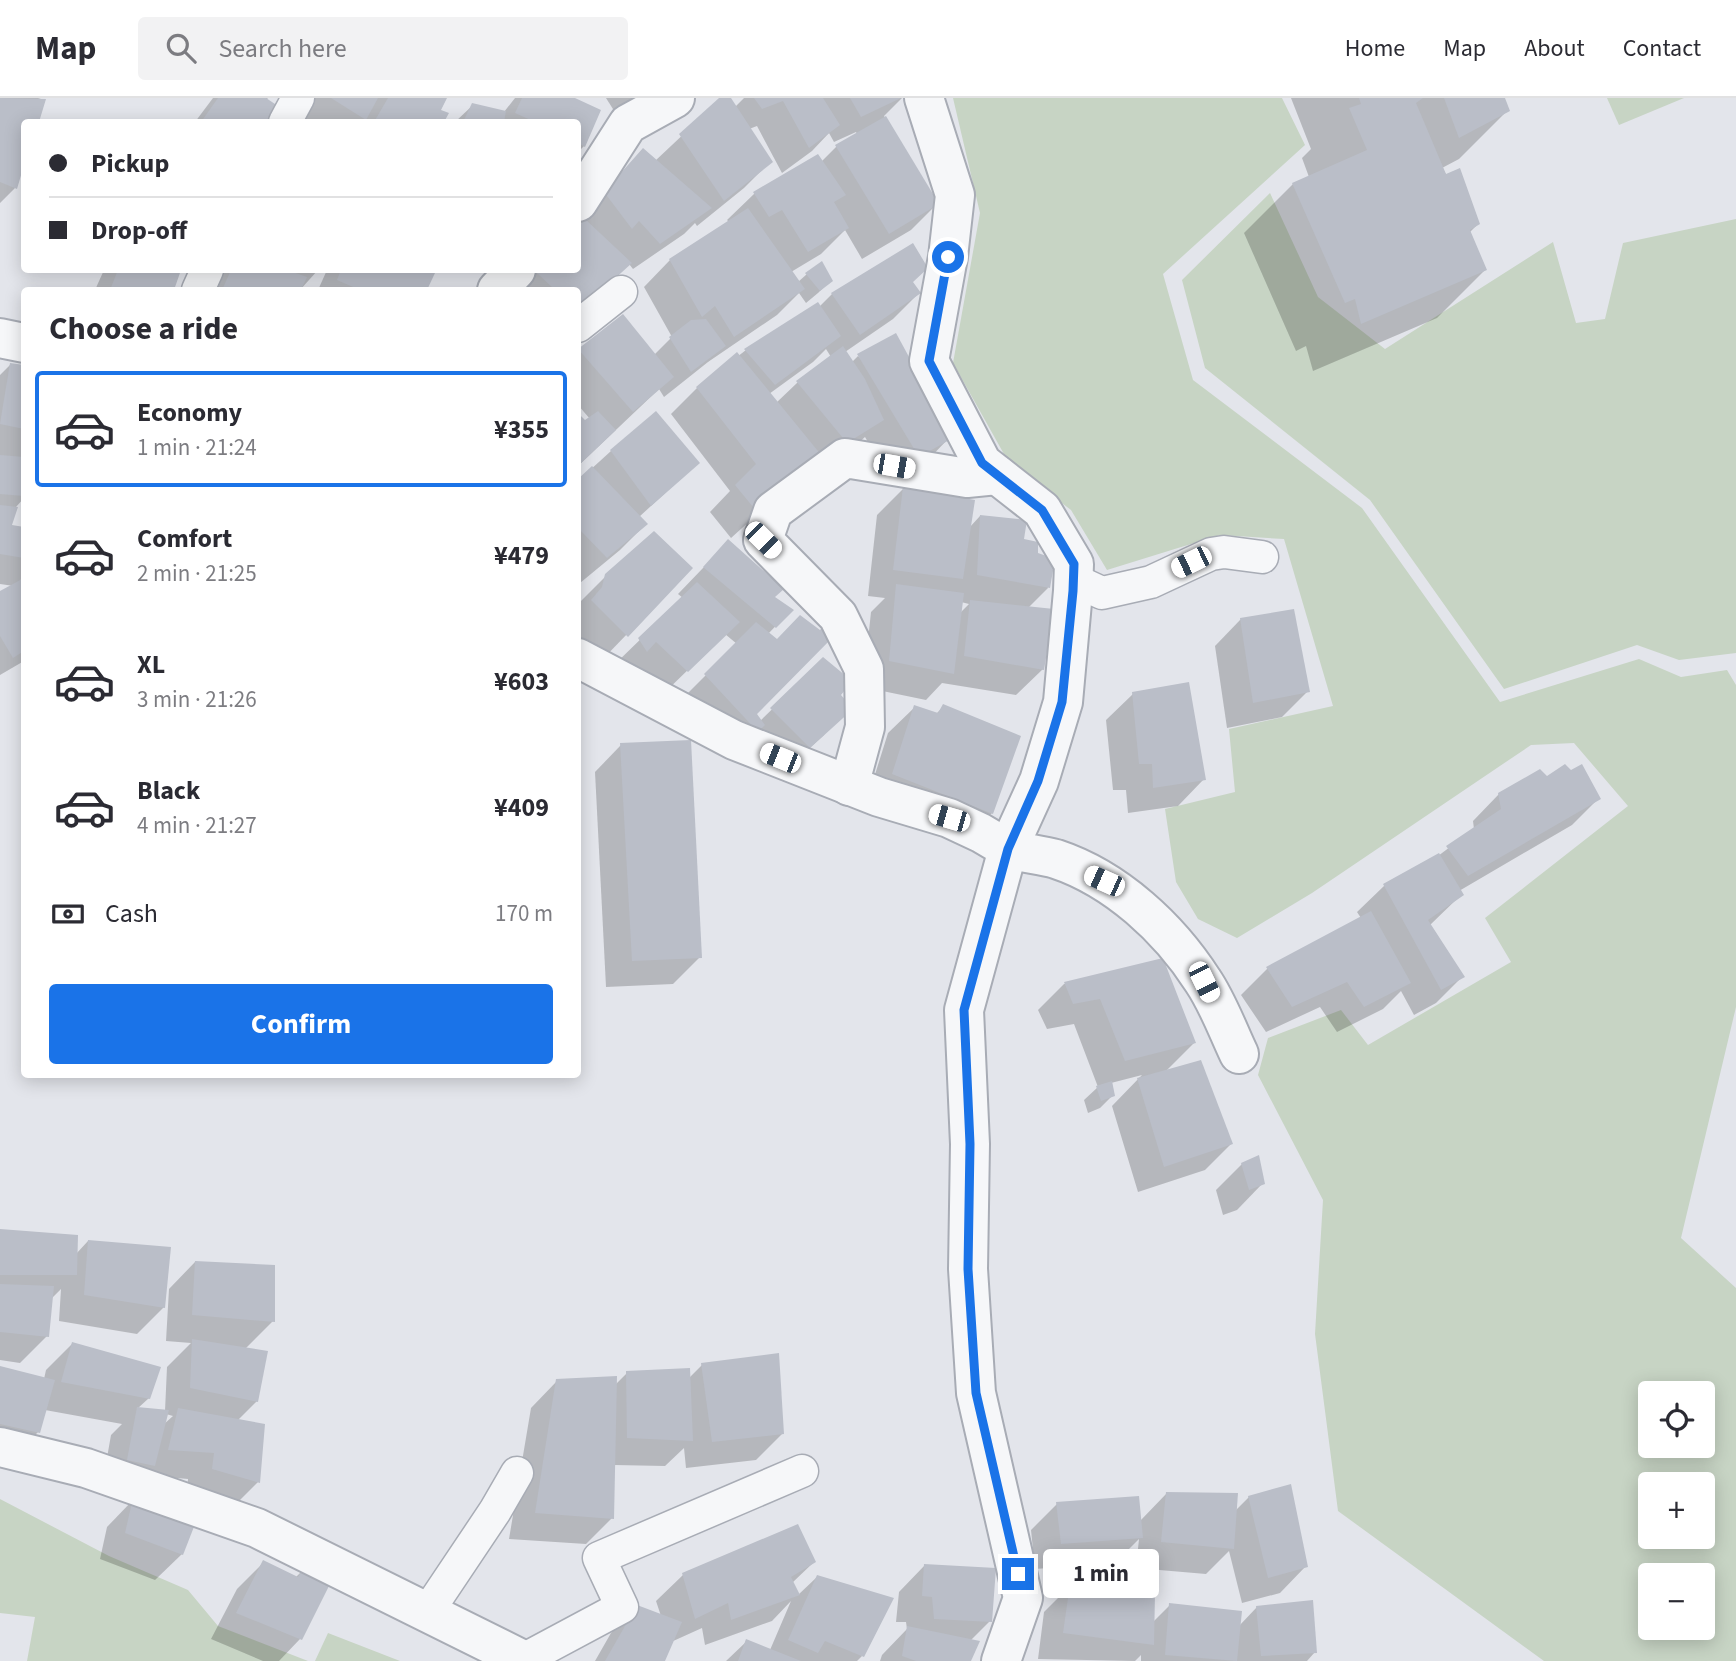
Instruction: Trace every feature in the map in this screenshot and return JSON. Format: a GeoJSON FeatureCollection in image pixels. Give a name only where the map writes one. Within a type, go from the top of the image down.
{"type":"FeatureCollection","features":[{"type":"Feature","properties":{"kind":"street"},"geometry":{"type":"LineString","coordinates":[[581,197],[628,124],[675,98]]}},
{"type":"Feature","properties":{"kind":"street"},"geometry":{"type":"LineString","coordinates":[[924,98],[955,195],[948,257],[929,361],[982,463],[1042,510],[1074,564],[1062,702],[1038,781],[1008,849],[964,1010],[970,1144],[968,1269],[976,1393],[1023,1598],[1001,1661]]}},
{"type":"Feature","properties":{"kind":"street"},"geometry":{"type":"LineString","coordinates":[[499,287],[513,273]]}},
{"type":"Feature","properties":{"kind":"street"},"geometry":{"type":"LineString","coordinates":[[0,338],[21,342]]}},
{"type":"Feature","properties":{"kind":"street"},"geometry":{"type":"LineString","coordinates":[[849,786],[865,727],[864,669],[838,616],[763,540],[774,511],[845,458],[967,478],[998,475]]}},
{"type":"Feature","properties":{"kind":"street"},"geometry":{"type":"LineString","coordinates":[[581,660],[734,740],[878,797],[949,818],[1008,849],[1056,859],[1104,881],[1131,900],[1174,943],[1204,982],[1239,1054]]}},
{"type":"Feature","properties":{"kind":"street"},"geometry":{"type":"LineString","coordinates":[[0,1447],[86,1468],[257,1528],[522,1660]]}},
{"type":"Feature","properties":{"kind":"lane"},"geometry":{"type":"LineString","coordinates":[[287,119],[298,98]]}},
{"type":"Feature","properties":{"kind":"lane"},"geometry":{"type":"LineString","coordinates":[[581,324],[621,292]]}},
{"type":"Feature","properties":{"kind":"lane"},"geometry":{"type":"LineString","coordinates":[[1074,580],[1102,593],[1151,582],[1212,554],[1224,552],[1262,557]]}},
{"type":"Feature","properties":{"kind":"lane"},"geometry":{"type":"LineString","coordinates":[[522,1660],[622,1607],[599,1558],[802,1471]]}},
{"type":"Feature","properties":{"kind":"lane"},"geometry":{"type":"LineString","coordinates":[[428,1611],[517,1474]]}},
{"type":"Feature","properties":{"kind":"green space"},"geometry":{"type":"Polygon","coordinates":[[[953,98],[1282,98],[1305,145],[1163,274],[1193,380],[1362,508],[1500,702],[1639,659],[1681,677],[1727,670],[1736,685],[1736,1007],[1681,1238],[1736,1288],[1736,1661],[1544,1661],[1338,1511],[1315,1334],[1323,1200],[1258,1075],[1268,1038],[1341,1010],[1368,1045],[1511,962],[1485,918],[1628,806],[1574,743],[1531,745],[1312,893],[1237,938],[1198,919],[1176,882],[1165,809],[1235,792],[1229,729],[1333,706],[1284,539],[1220,535],[1107,570],[1071,510],[1009,463],[953,363],[980,213],[953,98]]]}},
{"type":"Feature","properties":{"kind":"green space"},"geometry":{"type":"Polygon","coordinates":[[[1607,98],[1684,98],[1619,125],[1607,98]]]}},
{"type":"Feature","properties":{"kind":"green space"},"geometry":{"type":"Polygon","coordinates":[[[1270,193],[1318,297],[1385,349],[1553,242],[1576,323],[1605,319],[1623,243],[1736,219],[1736,653],[1679,660],[1637,645],[1504,689],[1370,500],[1205,368],[1182,280],[1270,193]]]}},
{"type":"Feature","properties":{"kind":"green space"},"geometry":{"type":"Polygon","coordinates":[[[0,1499],[109,1556],[188,1590],[218,1626],[308,1661],[27,1661],[35,1617],[0,1613],[0,1499]]]}},
{"type":"Feature","properties":{"kind":"green space"},"geometry":{"type":"Polygon","coordinates":[[[328,1633],[400,1661],[315,1661],[328,1633]]]}},
{"type":"Feature","properties":{"kind":"building"},"geometry":{"type":"Polygon","coordinates":[[[0,98],[46,99],[40,119],[21,119],[21,175],[17,189],[0,182],[0,98]]]}},
{"type":"Feature","properties":{"kind":"building"},"geometry":{"type":"Polygon","coordinates":[[[218,98],[266,98],[281,108],[273,119],[203,119],[218,98]]]}},
{"type":"Feature","properties":{"kind":"building"},"geometry":{"type":"Polygon","coordinates":[[[331,98],[378,98],[364,119],[331,98]]]}},
{"type":"Feature","properties":{"kind":"building"},"geometry":{"type":"Polygon","coordinates":[[[388,98],[447,98],[441,110],[449,113],[446,119],[376,119],[388,98]]]}},
{"type":"Feature","properties":{"kind":"building"},"geometry":{"type":"Polygon","coordinates":[[[522,98],[575,98],[601,110],[585,147],[581,145],[581,119],[528,119],[515,113],[522,98]]]}},
{"type":"Feature","properties":{"kind":"building"},"geometry":{"type":"Polygon","coordinates":[[[719,98],[731,98],[773,162],[724,201],[679,134],[719,98]]]}},
{"type":"Feature","properties":{"kind":"building"},"geometry":{"type":"Polygon","coordinates":[[[754,98],[823,98],[840,125],[809,148],[783,101],[762,109],[754,98]]]}},
{"type":"Feature","properties":{"kind":"building"},"geometry":{"type":"Polygon","coordinates":[[[850,98],[901,98],[861,117],[850,98]]]}},
{"type":"Feature","properties":{"kind":"building"},"geometry":{"type":"Polygon","coordinates":[[[1359,98],[1423,98],[1416,103],[1446,174],[1460,168],[1480,224],[1470,230],[1487,270],[1361,324],[1355,299],[1345,303],[1292,183],[1367,150],[1349,108],[1361,104],[1359,98]]]}},
{"type":"Feature","properties":{"kind":"building"},"geometry":{"type":"Polygon","coordinates":[[[1444,98],[1505,98],[1510,111],[1459,138],[1444,98]]]}},
{"type":"Feature","properties":{"kind":"building"},"geometry":{"type":"Polygon","coordinates":[[[472,103],[506,111],[505,119],[464,119],[472,103]]]}},
{"type":"Feature","properties":{"kind":"building"},"geometry":{"type":"Polygon","coordinates":[[[886,116],[939,204],[889,234],[835,145],[886,116]]]}},
{"type":"Feature","properties":{"kind":"building"},"geometry":{"type":"Polygon","coordinates":[[[643,148],[712,208],[660,244],[639,221],[632,229],[604,192],[643,148]]]}},
{"type":"Feature","properties":{"kind":"building"},"geometry":{"type":"Polygon","coordinates":[[[818,154],[846,195],[834,202],[849,228],[808,252],[782,210],[769,217],[753,192],[818,154]]]}},
{"type":"Feature","properties":{"kind":"building"},"geometry":{"type":"Polygon","coordinates":[[[748,208],[805,289],[734,337],[715,306],[702,317],[669,259],[748,208]]]}},
{"type":"Feature","properties":{"kind":"building"},"geometry":{"type":"Polygon","coordinates":[[[585,219],[632,263],[581,309],[581,287],[552,287],[537,273],[581,273],[581,224],[585,219]]]}},
{"type":"Feature","properties":{"kind":"building"},"geometry":{"type":"Polygon","coordinates":[[[913,243],[928,268],[913,282],[921,293],[860,335],[831,293],[913,243]]]}},
{"type":"Feature","properties":{"kind":"building"},"geometry":{"type":"Polygon","coordinates":[[[822,261],[833,281],[820,291],[805,273],[822,261]]]}},
{"type":"Feature","properties":{"kind":"building"},"geometry":{"type":"Polygon","coordinates":[[[117,273],[180,273],[175,287],[111,287],[117,273]]]}},
{"type":"Feature","properties":{"kind":"building"},"geometry":{"type":"Polygon","coordinates":[[[230,273],[296,273],[307,277],[302,287],[223,287],[230,273]]]}},
{"type":"Feature","properties":{"kind":"building"},"geometry":{"type":"Polygon","coordinates":[[[340,273],[435,273],[428,287],[353,287],[337,280],[340,273]]]}},
{"type":"Feature","properties":{"kind":"building"},"geometry":{"type":"Polygon","coordinates":[[[818,302],[841,336],[775,385],[744,349],[818,302]]]}},
{"type":"Feature","properties":{"kind":"building"},"geometry":{"type":"Polygon","coordinates":[[[623,314],[674,377],[633,412],[581,352],[581,347],[623,314]]]}},
{"type":"Feature","properties":{"kind":"building"},"geometry":{"type":"Polygon","coordinates":[[[706,319],[726,346],[691,372],[669,337],[691,320],[706,319]]]}},
{"type":"Feature","properties":{"kind":"building"},"geometry":{"type":"Polygon","coordinates":[[[896,333],[953,438],[919,457],[857,354],[896,333]]]}},
{"type":"Feature","properties":{"kind":"building"},"geometry":{"type":"Polygon","coordinates":[[[843,346],[865,379],[884,420],[847,443],[796,381],[843,346]]]}},
{"type":"Feature","properties":{"kind":"building"},"geometry":{"type":"Polygon","coordinates":[[[737,352],[822,456],[758,513],[735,485],[756,464],[696,387],[737,352]]]}},
{"type":"Feature","properties":{"kind":"building"},"geometry":{"type":"Polygon","coordinates":[[[10,363],[21,365],[21,428],[0,424],[10,363]]]}},
{"type":"Feature","properties":{"kind":"building"},"geometry":{"type":"Polygon","coordinates":[[[598,411],[616,430],[581,463],[581,416],[585,420],[598,411]]]}},
{"type":"Feature","properties":{"kind":"building"},"geometry":{"type":"Polygon","coordinates":[[[656,411],[700,463],[651,506],[610,450],[656,411]]]}},
{"type":"Feature","properties":{"kind":"building"},"geometry":{"type":"Polygon","coordinates":[[[0,455],[21,457],[21,496],[0,494],[0,455]]]}},
{"type":"Feature","properties":{"kind":"building"},"geometry":{"type":"Polygon","coordinates":[[[592,466],[648,524],[607,558],[581,531],[581,476],[592,466]]]}},
{"type":"Feature","properties":{"kind":"building"},"geometry":{"type":"Polygon","coordinates":[[[903,487],[975,500],[963,579],[893,570],[903,487]]]}},
{"type":"Feature","properties":{"kind":"building"},"geometry":{"type":"Polygon","coordinates":[[[0,505],[18,507],[12,525],[21,526],[21,558],[0,554],[0,505]]]}},
{"type":"Feature","properties":{"kind":"building"},"geometry":{"type":"Polygon","coordinates":[[[980,515],[1027,520],[1024,539],[1038,542],[1038,553],[1055,559],[1050,588],[977,575],[980,515]]]}},
{"type":"Feature","properties":{"kind":"building"},"geometry":{"type":"Polygon","coordinates":[[[654,531],[693,568],[628,637],[591,600],[602,587],[605,574],[654,531]]]}},
{"type":"Feature","properties":{"kind":"building"},"geometry":{"type":"Polygon","coordinates":[[[728,539],[784,589],[775,597],[794,610],[776,628],[703,567],[728,539]]]}},
{"type":"Feature","properties":{"kind":"building"},"geometry":{"type":"Polygon","coordinates":[[[21,580],[21,653],[13,658],[0,636],[0,591],[21,580]]]}},
{"type":"Feature","properties":{"kind":"building"},"geometry":{"type":"Polygon","coordinates":[[[697,582],[740,622],[688,672],[656,642],[647,652],[638,638],[697,582]]]}},
{"type":"Feature","properties":{"kind":"building"},"geometry":{"type":"Polygon","coordinates":[[[896,584],[964,593],[954,674],[889,661],[896,584]]]}},
{"type":"Feature","properties":{"kind":"building"},"geometry":{"type":"Polygon","coordinates":[[[970,600],[1054,609],[1044,670],[964,656],[970,600]]]}},
{"type":"Feature","properties":{"kind":"building"},"geometry":{"type":"Polygon","coordinates":[[[1294,609],[1310,692],[1253,703],[1240,618],[1294,609]]]}},
{"type":"Feature","properties":{"kind":"building"},"geometry":{"type":"Polygon","coordinates":[[[800,615],[820,630],[827,622],[835,635],[757,714],[765,725],[758,732],[704,674],[756,622],[777,639],[800,615]]]}},
{"type":"Feature","properties":{"kind":"building"},"geometry":{"type":"Polygon","coordinates":[[[823,657],[852,681],[841,695],[853,709],[810,748],[770,708],[823,657]]]}},
{"type":"Feature","properties":{"kind":"building"},"geometry":{"type":"Polygon","coordinates":[[[1189,682],[1206,780],[1153,788],[1152,764],[1139,764],[1132,692],[1189,682]]]}},
{"type":"Feature","properties":{"kind":"building"},"geometry":{"type":"Polygon","coordinates":[[[943,704],[1021,736],[993,814],[892,774],[914,705],[938,713],[943,704]]]}},
{"type":"Feature","properties":{"kind":"building"},"geometry":{"type":"Polygon","coordinates":[[[691,740],[702,958],[632,961],[620,743],[691,740]]]}},
{"type":"Feature","properties":{"kind":"building"},"geometry":{"type":"Polygon","coordinates":[[[1565,764],[1571,770],[1582,764],[1601,799],[1468,876],[1446,846],[1501,809],[1498,793],[1540,769],[1547,776],[1565,764]]]}},
{"type":"Feature","properties":{"kind":"building"},"geometry":{"type":"Polygon","coordinates":[[[1439,853],[1464,895],[1428,920],[1465,977],[1441,990],[1383,884],[1439,853]]]}},
{"type":"Feature","properties":{"kind":"building"},"geometry":{"type":"Polygon","coordinates":[[[1371,911],[1411,983],[1364,1007],[1347,982],[1292,1007],[1266,967],[1371,911]]]}},
{"type":"Feature","properties":{"kind":"building"},"geometry":{"type":"Polygon","coordinates":[[[1163,958],[1196,1043],[1125,1061],[1100,999],[1073,1004],[1064,982],[1163,958]]]}},
{"type":"Feature","properties":{"kind":"building"},"geometry":{"type":"Polygon","coordinates":[[[1201,1060],[1233,1144],[1164,1167],[1137,1078],[1201,1060]]]}},
{"type":"Feature","properties":{"kind":"building"},"geometry":{"type":"Polygon","coordinates":[[[1112,1081],[1115,1096],[1101,1101],[1096,1086],[1112,1081]]]}},
{"type":"Feature","properties":{"kind":"building"},"geometry":{"type":"Polygon","coordinates":[[[1259,1155],[1265,1184],[1249,1190],[1241,1163],[1259,1155]]]}},
{"type":"Feature","properties":{"kind":"building"},"geometry":{"type":"Polygon","coordinates":[[[0,1229],[78,1235],[77,1275],[0,1275],[0,1229]]]}},
{"type":"Feature","properties":{"kind":"building"},"geometry":{"type":"Polygon","coordinates":[[[88,1240],[171,1247],[165,1308],[84,1295],[88,1240]]]}},
{"type":"Feature","properties":{"kind":"building"},"geometry":{"type":"Polygon","coordinates":[[[195,1261],[275,1265],[275,1322],[192,1315],[195,1261]]]}},
{"type":"Feature","properties":{"kind":"building"},"geometry":{"type":"Polygon","coordinates":[[[0,1284],[54,1286],[49,1337],[0,1332],[0,1284]]]}},
{"type":"Feature","properties":{"kind":"building"},"geometry":{"type":"Polygon","coordinates":[[[192,1339],[268,1351],[258,1402],[190,1388],[192,1339]]]}},
{"type":"Feature","properties":{"kind":"building"},"geometry":{"type":"Polygon","coordinates":[[[72,1342],[161,1367],[150,1399],[61,1382],[72,1342]]]}},
{"type":"Feature","properties":{"kind":"building"},"geometry":{"type":"Polygon","coordinates":[[[779,1353],[784,1434],[712,1442],[701,1363],[779,1353]]]}},
{"type":"Feature","properties":{"kind":"building"},"geometry":{"type":"Polygon","coordinates":[[[0,1366],[55,1380],[40,1433],[0,1424],[0,1366]]]}},
{"type":"Feature","properties":{"kind":"building"},"geometry":{"type":"Polygon","coordinates":[[[690,1368],[693,1441],[627,1438],[626,1371],[690,1368]]]}},
{"type":"Feature","properties":{"kind":"building"},"geometry":{"type":"Polygon","coordinates":[[[617,1376],[614,1519],[535,1513],[556,1379],[617,1376]]]}},
{"type":"Feature","properties":{"kind":"building"},"geometry":{"type":"Polygon","coordinates":[[[137,1407],[169,1410],[155,1466],[127,1460],[137,1407]]]}},
{"type":"Feature","properties":{"kind":"building"},"geometry":{"type":"Polygon","coordinates":[[[178,1408],[265,1424],[260,1483],[212,1469],[214,1453],[168,1450],[178,1408]]]}},
{"type":"Feature","properties":{"kind":"building"},"geometry":{"type":"Polygon","coordinates":[[[1291,1484],[1308,1567],[1268,1578],[1248,1496],[1291,1484]]]}},
{"type":"Feature","properties":{"kind":"building"},"geometry":{"type":"Polygon","coordinates":[[[1166,1492],[1238,1493],[1234,1549],[1161,1542],[1166,1492]]]}},
{"type":"Feature","properties":{"kind":"building"},"geometry":{"type":"Polygon","coordinates":[[[1139,1496],[1143,1538],[1061,1544],[1056,1502],[1139,1496]]]}},
{"type":"Feature","properties":{"kind":"building"},"geometry":{"type":"Polygon","coordinates":[[[133,1498],[197,1519],[183,1555],[125,1533],[133,1498]]]}},
{"type":"Feature","properties":{"kind":"building"},"geometry":{"type":"Polygon","coordinates":[[[798,1524],[816,1562],[791,1577],[800,1595],[731,1620],[728,1603],[695,1619],[682,1573],[798,1524]]]}},
{"type":"Feature","properties":{"kind":"building"},"geometry":{"type":"Polygon","coordinates":[[[263,1560],[298,1577],[304,1567],[331,1582],[302,1640],[236,1613],[263,1560]]]}},
{"type":"Feature","properties":{"kind":"building"},"geometry":{"type":"Polygon","coordinates":[[[924,1564],[996,1568],[992,1622],[934,1619],[932,1597],[922,1596],[924,1564]]]}},
{"type":"Feature","properties":{"kind":"building"},"geometry":{"type":"Polygon","coordinates":[[[817,1575],[894,1598],[864,1657],[825,1641],[818,1653],[788,1640],[817,1575]]]}},
{"type":"Feature","properties":{"kind":"building"},"geometry":{"type":"Polygon","coordinates":[[[1070,1584],[1155,1593],[1154,1645],[1063,1633],[1070,1584]]]}},
{"type":"Feature","properties":{"kind":"building"},"geometry":{"type":"Polygon","coordinates":[[[1313,1600],[1317,1653],[1261,1656],[1256,1606],[1313,1600]]]}},
{"type":"Feature","properties":{"kind":"building"},"geometry":{"type":"Polygon","coordinates":[[[1169,1603],[1242,1611],[1237,1661],[1165,1655],[1169,1603]]]}},
{"type":"Feature","properties":{"kind":"building"},"geometry":{"type":"Polygon","coordinates":[[[637,1605],[682,1622],[665,1661],[605,1661],[637,1605]]]}},
{"type":"Feature","properties":{"kind":"building"},"geometry":{"type":"Polygon","coordinates":[[[907,1626],[980,1641],[971,1661],[916,1661],[902,1656],[907,1626]]]}},
{"type":"Feature","properties":{"kind":"building"},"geometry":{"type":"Polygon","coordinates":[[[746,1639],[801,1661],[738,1661],[746,1639]]]}},
{"type":"Feature","properties":{"kind":"route"},"geometry":{"type":"LineString","coordinates":[[948,257],[929,361],[982,463],[1042,510],[1074,564],[1062,702],[1038,781],[1008,849],[964,1010],[970,1144],[968,1269],[976,1393],[1018,1574]]}}]}
